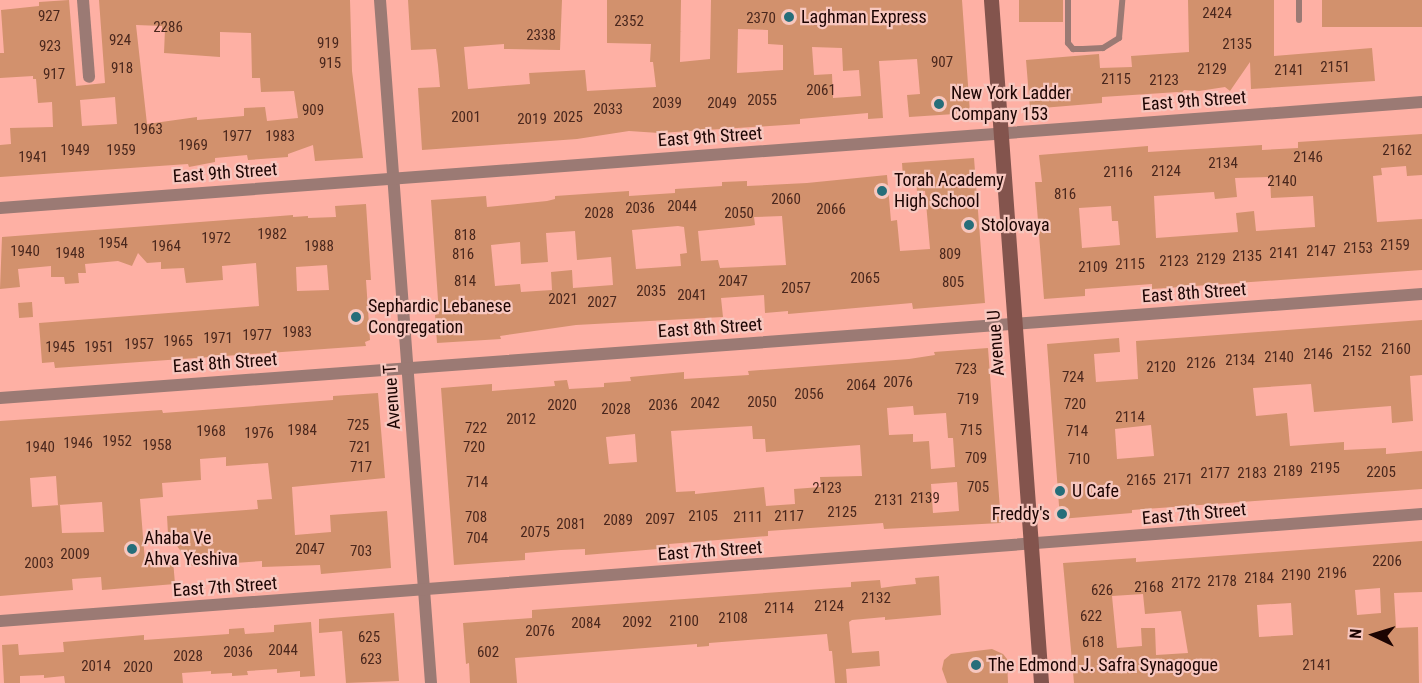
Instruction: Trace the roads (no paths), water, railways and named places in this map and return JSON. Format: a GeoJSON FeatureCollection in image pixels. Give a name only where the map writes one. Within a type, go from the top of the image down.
{"type":"FeatureCollection","features":[{"type":"Feature","properties":{"kind":"main road","name":"Avenue U"},"geometry":{"type":"LineString","coordinates":[[991,0],[1041,683]]}},
{"type":"Feature","properties":{"kind":"street"},"geometry":{"type":"LineString","coordinates":[[83,0],[89,77]]}},
{"type":"Feature","properties":{"kind":"street","name":"Avenue T"},"geometry":{"type":"LineString","coordinates":[[381,0],[431,683]]}},
{"type":"Feature","properties":{"kind":"street","name":"East 9th Street"},"geometry":{"type":"LineString","coordinates":[[0,208],[1422,102]]}},
{"type":"Feature","properties":{"kind":"street","name":"East 8th Street"},"geometry":{"type":"LineString","coordinates":[[0,398],[1422,294]]}},
{"type":"Feature","properties":{"kind":"street","name":"East 7th Street"},"geometry":{"type":"LineString","coordinates":[[0,621],[1422,514]]}},
{"type":"Feature","properties":{"kind":"lane"},"geometry":{"type":"LineString","coordinates":[[1068,0],[1069,46],[1073,49],[1094,49],[1112,44],[1119,38],[1122,0]]}},
{"type":"Feature","properties":{"kind":"lane"},"geometry":{"type":"LineString","coordinates":[[1299,0],[1299,20]]}},
{"type":"Feature","properties":{"kind":"place","name":"Laghman Express"},"geometry":{"type":"Point","coordinates":[789,17]}},
{"type":"Feature","properties":{"kind":"place","name":"New York Ladder Company 153"},"geometry":{"type":"Point","coordinates":[939,104]}},
{"type":"Feature","properties":{"kind":"place","name":"Torah Academy High School"},"geometry":{"type":"Point","coordinates":[882,191]}},
{"type":"Feature","properties":{"kind":"place","name":"Stolovaya"},"geometry":{"type":"Point","coordinates":[969,225]}},
{"type":"Feature","properties":{"kind":"place","name":"Sephardic Lebanese Congregation"},"geometry":{"type":"Point","coordinates":[356,317]}},
{"type":"Feature","properties":{"kind":"place","name":"U Cafe"},"geometry":{"type":"Point","coordinates":[1060,491]}},
{"type":"Feature","properties":{"kind":"place","name":"Freddy's"},"geometry":{"type":"Point","coordinates":[1062,514]}},
{"type":"Feature","properties":{"kind":"place","name":"Ahaba Ve Ahva Yeshiva"},"geometry":{"type":"Point","coordinates":[132,549]}},
{"type":"Feature","properties":{"kind":"place","name":"The Edmond J. Safra Synagogue"},"geometry":{"type":"Point","coordinates":[976,665]}}]}
